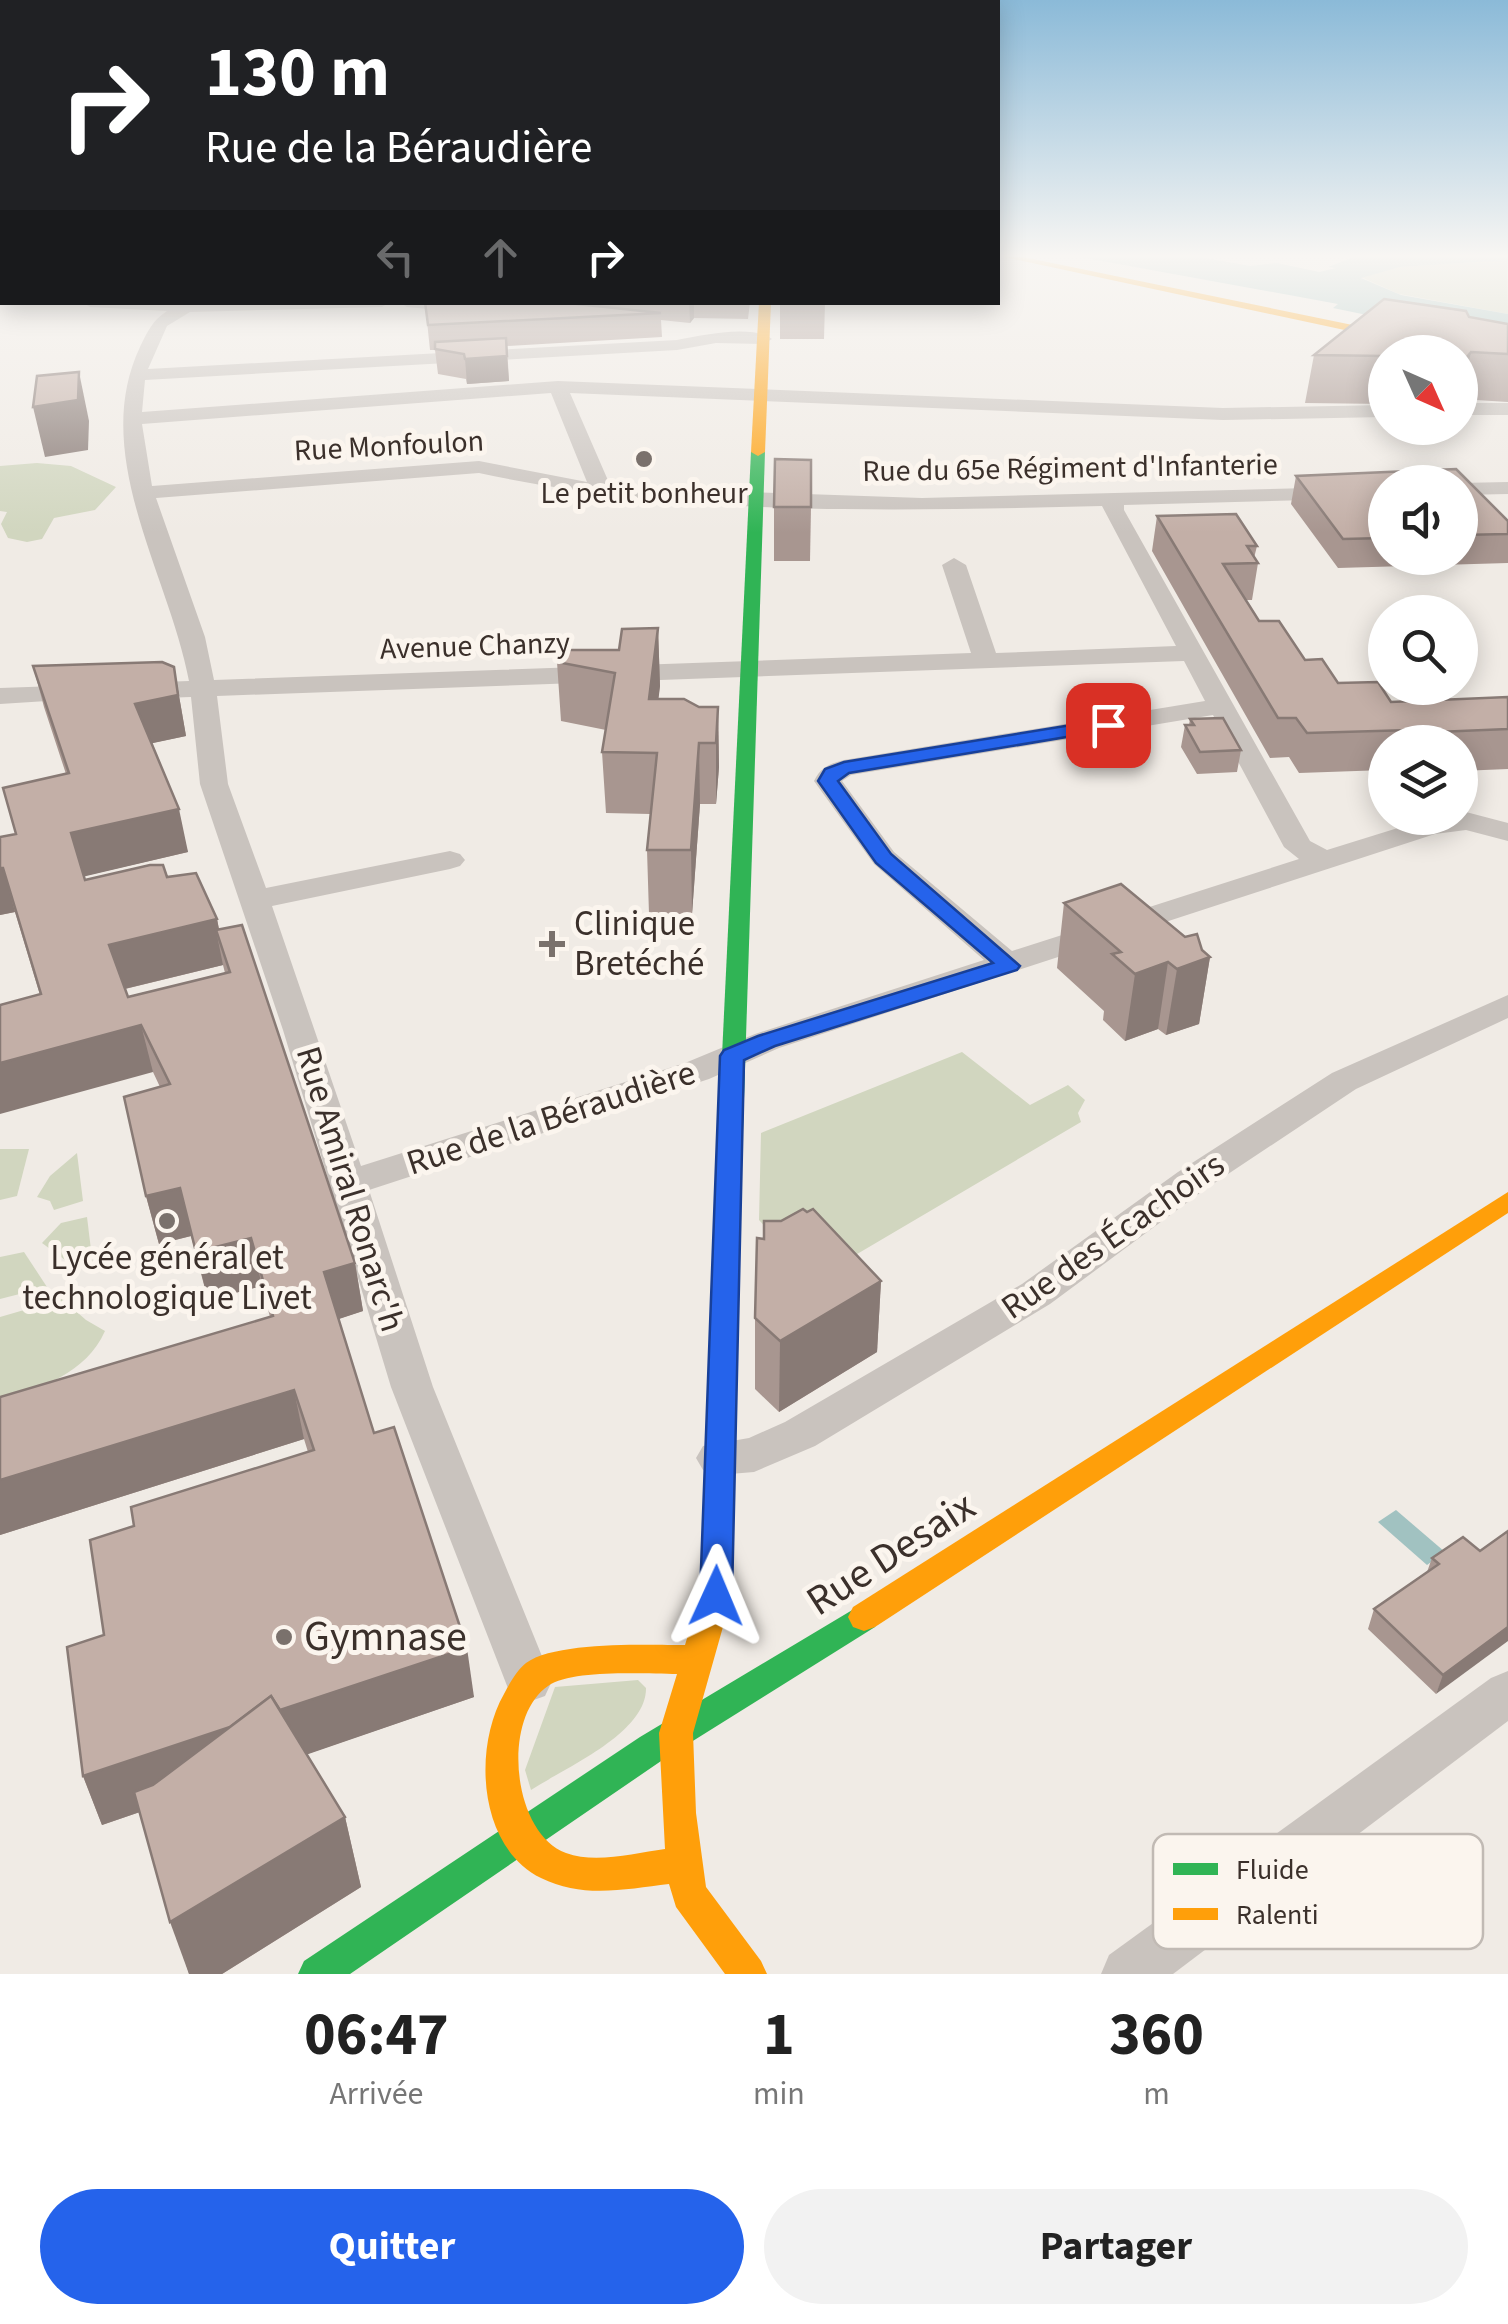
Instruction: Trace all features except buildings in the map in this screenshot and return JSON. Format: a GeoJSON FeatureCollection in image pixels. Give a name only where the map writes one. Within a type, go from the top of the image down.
{"type":"FeatureCollection","features":[{"type":"Feature","properties":{"kind":"street","name":"Rue Amiral Ronarc'h"},"geometry":{"type":"LineString","coordinates":[[148,349],[136,374],[131,419],[143,493],[193,637],[214,784],[300,1030],[412,1388],[528,1681]]}},
{"type":"Feature","properties":{"kind":"street"},"geometry":{"type":"LineString","coordinates":[[136,374],[617,349]]}},
{"type":"Feature","properties":{"kind":"street"},"geometry":{"type":"LineString","coordinates":[[748,1974],[689,1894],[683,1865],[676,1734],[716,1596],[732,1056],[763,349]]}},
{"type":"Feature","properties":{"kind":"street"},"geometry":{"type":"LineString","coordinates":[[1452,349],[1508,361]]}},
{"type":"Feature","properties":{"kind":"street"},"geometry":{"type":"LineString","coordinates":[[558,386],[602,491]]}},
{"type":"Feature","properties":{"kind":"street"},"geometry":{"type":"LineString","coordinates":[[131,419],[558,386],[1223,414],[1368,411]]}},
{"type":"Feature","properties":{"kind":"street"},"geometry":{"type":"LineString","coordinates":[[1478,409],[1508,408]]}},
{"type":"Feature","properties":{"kind":"street","name":"Rue Monfoulon"},"geometry":{"type":"LineString","coordinates":[[143,493],[479,467],[602,491],[756,499]]}},
{"type":"Feature","properties":{"kind":"street"},"geometry":{"type":"LineString","coordinates":[[1478,489],[1508,488]]}},
{"type":"Feature","properties":{"kind":"street","name":"Rue du 65e Régiment d'Infanterie"},"geometry":{"type":"LineString","coordinates":[[756,499],[922,504],[1368,493]]}},
{"type":"Feature","properties":{"kind":"street"},"geometry":{"type":"LineString","coordinates":[[1113,501],[1113,510],[1299,846],[1324,860]]}},
{"type":"Feature","properties":{"kind":"street"},"geometry":{"type":"LineString","coordinates":[[954,565],[986,660]]}},
{"type":"Feature","properties":{"kind":"street","name":"Avenue Chanzy"},"geometry":{"type":"LineString","coordinates":[[0,696],[1193,653]]}},
{"type":"Feature","properties":{"kind":"street"},"geometry":{"type":"LineString","coordinates":[[1009,966],[884,858],[828,781],[832,774],[863,765],[1222,706]]}},
{"type":"Feature","properties":{"kind":"street","name":"Rue de la Béraudière"},"geometry":{"type":"LineString","coordinates":[[346,1184],[679,1077],[767,1041],[1447,822],[1480,823],[1508,832]]}},
{"type":"Feature","properties":{"kind":"street"},"geometry":{"type":"LineString","coordinates":[[254,900],[450,860]]}},
{"type":"Feature","properties":{"kind":"street","name":"Rue des Écachoirs"},"geometry":{"type":"LineString","coordinates":[[718,1458],[754,1455],[800,1434],[1036,1294],[1191,1180],[1344,1081],[1508,1005]]}},
{"type":"Feature","properties":{"kind":"street","name":"Rue Desaix"},"geometry":{"type":"LineString","coordinates":[[316,1974],[676,1734],[1508,1200]]}},
{"type":"Feature","properties":{"kind":"street"},"geometry":{"type":"LineString","coordinates":[[683,1865],[571,1871],[543,1859],[508,1814],[497,1782],[512,1710],[528,1681],[540,1671],[564,1663],[698,1659]]}},
{"type":"Feature","properties":{"kind":"street"},"geometry":{"type":"LineString","coordinates":[[1317,1834],[1508,1693]]}},
{"type":"Feature","properties":{"kind":"street"},"geometry":{"type":"LineString","coordinates":[[698,1974],[703,1917]]}},
{"type":"Feature","properties":{"kind":"street"},"geometry":{"type":"LineString","coordinates":[[1128,1974],[1162,1949]]}},
{"type":"Feature","properties":{"kind":"green space"},"geometry":{"type":"Polygon","coordinates":[[[0,466],[71,466],[116,487],[95,510],[54,518],[42,539],[27,542],[8,538],[1,524],[7,512],[0,511],[0,466]]]}},
{"type":"Feature","properties":{"kind":"green space"},"geometry":{"type":"Polygon","coordinates":[[[962,1052],[1030,1105],[1068,1085],[1085,1100],[1078,1113],[1081,1122],[813,1280],[759,1220],[761,1133],[962,1052]]]}},
{"type":"Feature","properties":{"kind":"green space"},"geometry":{"type":"Polygon","coordinates":[[[0,1149],[29,1149],[17,1196],[0,1200],[0,1149]]]}},
{"type":"Feature","properties":{"kind":"green space"},"geometry":{"type":"Polygon","coordinates":[[[77,1153],[83,1201],[54,1210],[50,1201],[37,1197],[50,1176],[77,1153]]]}},
{"type":"Feature","properties":{"kind":"green space"},"geometry":{"type":"Polygon","coordinates":[[[87,1217],[93,1266],[72,1265],[42,1243],[61,1223],[87,1217]]]}},
{"type":"Feature","properties":{"kind":"green space"},"geometry":{"type":"Polygon","coordinates":[[[24,1252],[47,1287],[0,1299],[0,1257],[24,1252]]]}},
{"type":"Feature","properties":{"kind":"green space"},"geometry":{"type":"Polygon","coordinates":[[[62,1299],[105,1331],[97,1346],[60,1377],[0,1403],[0,1317],[62,1299]]]}},
{"type":"Feature","properties":{"kind":"green space"},"geometry":{"type":"Polygon","coordinates":[[[638,1680],[646,1688],[643,1704],[633,1720],[602,1748],[531,1790],[525,1770],[555,1687],[638,1680]]]}},
{"type":"Feature","properties":{"kind":"water"},"geometry":{"type":"Polygon","coordinates":[[[1396,1510],[1445,1552],[1427,1565],[1378,1522],[1396,1510]]]}},
{"type":"Feature","properties":{"kind":"traffic: fast"},"geometry":{"type":"LineString","coordinates":[[727,1222],[758,452]]}},
{"type":"Feature","properties":{"kind":"traffic: fast"},"geometry":{"type":"LineString","coordinates":[[317,1974],[652,1748],[864,1617]]}},
{"type":"Feature","properties":{"kind":"traffic: slow"},"geometry":{"type":"LineString","coordinates":[[758,452],[763,349]]}},
{"type":"Feature","properties":{"kind":"traffic: slow"},"geometry":{"type":"LineString","coordinates":[[1451,349],[1508,361]]}},
{"type":"Feature","properties":{"kind":"traffic: slow"},"geometry":{"type":"LineString","coordinates":[[864,1617],[1508,1201]]}},
{"type":"Feature","properties":{"kind":"traffic: slow"},"geometry":{"type":"LineString","coordinates":[[727,1222],[716,1595],[676,1733],[678,1813],[689,1894],[748,1974]]}},
{"type":"Feature","properties":{"kind":"traffic: slow"},"geometry":{"type":"LineString","coordinates":[[683,1865],[591,1874],[550,1864],[529,1845],[514,1821],[501,1778],[501,1755],[512,1711],[538,1673],[591,1660],[698,1659]]}},
{"type":"Feature","properties":{"kind":"place","name":"Le petit bonheur"},"geometry":{"type":"Point","coordinates":[644,459]}},
{"type":"Feature","properties":{"kind":"place","name":"Clinique Bretéché"},"geometry":{"type":"Point","coordinates":[552,944]}},
{"type":"Feature","properties":{"kind":"place","name":"Lycée général et technologique Livet"},"geometry":{"type":"Point","coordinates":[167,1221]}},
{"type":"Feature","properties":{"kind":"place","name":"Gymnase"},"geometry":{"type":"Point","coordinates":[284,1637]}},
{"type":"Feature","properties":{"kind":"route"},"geometry":{"type":"LineString","coordinates":[[716,1596],[732,1056],[767,1041],[1009,966],[884,858],[828,781],[844,768],[1108,725]]}}]}
